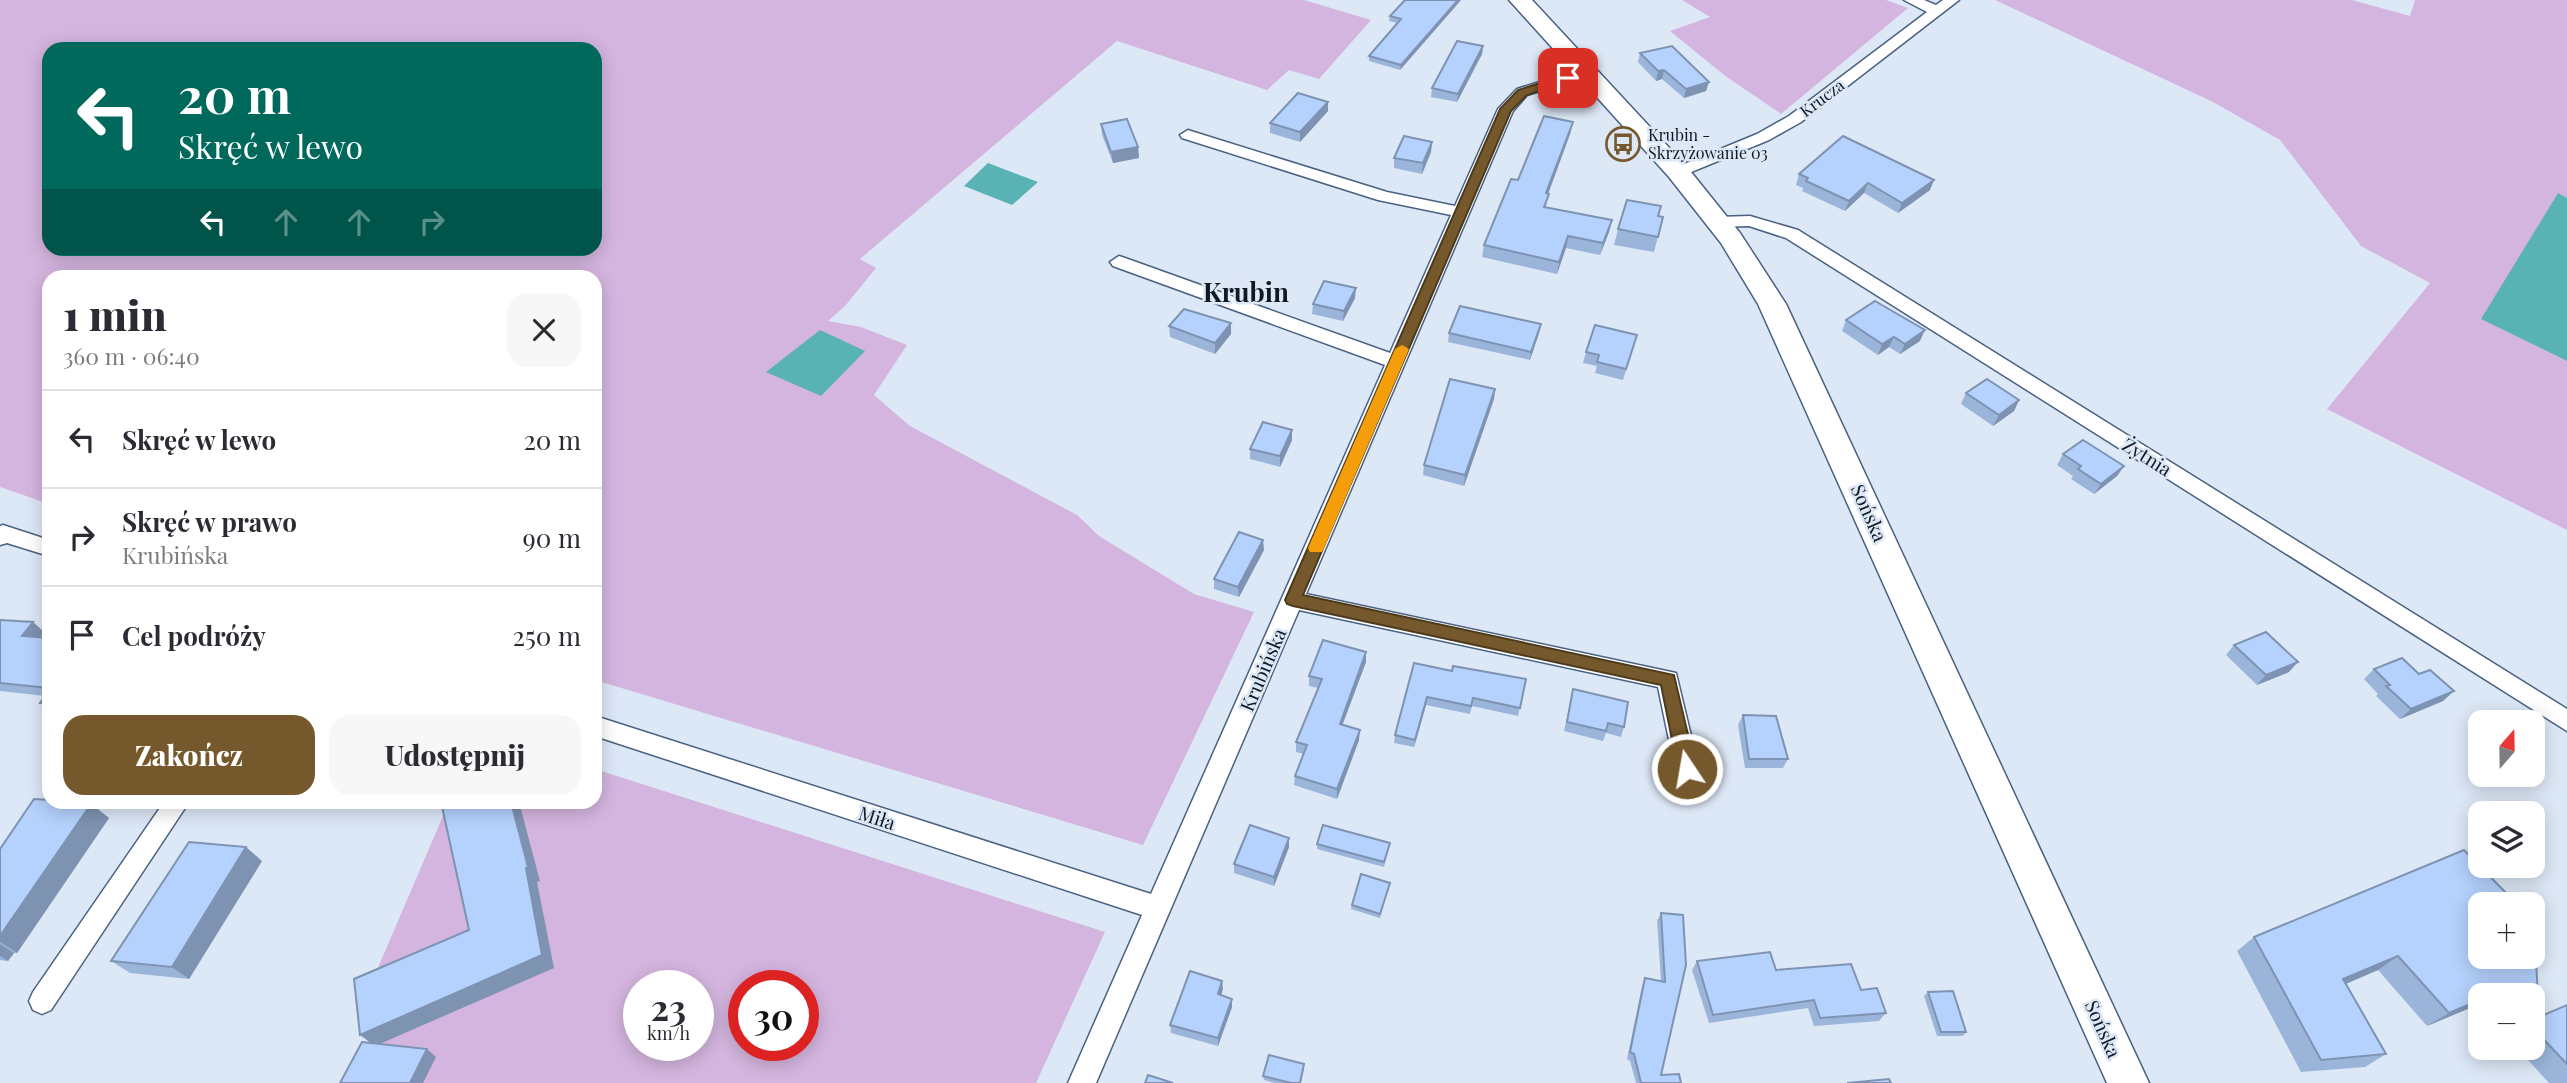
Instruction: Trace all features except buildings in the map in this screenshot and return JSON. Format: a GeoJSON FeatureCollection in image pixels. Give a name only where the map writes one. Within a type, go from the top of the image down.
{"type":"FeatureCollection","features":[{"type":"Feature","properties":{"kind":"street","name":"Sońska"},"geometry":{"type":"LineString","coordinates":[[1520,0],[1678,172],[1717,222],[1772,304],[2128,1083]]}},
{"type":"Feature","properties":{"kind":"street"},"geometry":{"type":"LineString","coordinates":[[1911,0],[1938,10]]}},
{"type":"Feature","properties":{"kind":"street","name":"Krucza"},"geometry":{"type":"LineString","coordinates":[[1678,172],[1752,142],[1794,120],[1952,0]]}},
{"type":"Feature","properties":{"kind":"street","name":"Krubińska"},"geometry":{"type":"LineString","coordinates":[[1082,1083],[1506,109],[1513,100],[1534,88],[1587,72]]}},
{"type":"Feature","properties":{"kind":"street"},"geometry":{"type":"LineString","coordinates":[[1188,135],[1384,196],[1461,212]]}},
{"type":"Feature","properties":{"kind":"street","name":"Żytnia"},"geometry":{"type":"LineString","coordinates":[[1717,222],[1750,220],[1792,234],[2567,721]]}},
{"type":"Feature","properties":{"kind":"street"},"geometry":{"type":"LineString","coordinates":[[1118,262],[1397,362]]}},
{"type":"Feature","properties":{"kind":"street"},"geometry":{"type":"LineString","coordinates":[[2,535],[42,546]]}},
{"type":"Feature","properties":{"kind":"street"},"geometry":{"type":"LineString","coordinates":[[1293,600],[1668,680],[1687,769]]}},
{"type":"Feature","properties":{"kind":"street","name":"Miła"},"geometry":{"type":"LineString","coordinates":[[602,728],[1160,909]]}},
{"type":"Feature","properties":{"kind":"street"},"geometry":{"type":"LineString","coordinates":[[42,1001],[172,809]]}},
{"type":"Feature","properties":{"kind":"shaded area"},"geometry":{"type":"Polygon","coordinates":[[[0,0],[1304,0],[1371,20],[1319,79],[1289,70],[1267,90],[1117,41],[860,259],[876,268],[845,306],[828,321],[861,327],[907,345],[874,395],[910,426],[1077,515],[1099,536],[1194,594],[1254,612],[1143,845],[602,682],[602,270],[42,270],[42,502],[0,487],[0,0]]]}},
{"type":"Feature","properties":{"kind":"shaded area"},"geometry":{"type":"Polygon","coordinates":[[[1682,0],[1886,0],[1908,8],[1781,114],[1724,75],[1670,31],[1710,17],[1682,0]]]}},
{"type":"Feature","properties":{"kind":"shaded area"},"geometry":{"type":"Polygon","coordinates":[[[1995,0],[2352,0],[2410,16],[2415,0],[2567,0],[2567,198],[2558,193],[2482,319],[2567,361],[2567,530],[2327,409],[2430,283],[2361,246],[2280,140],[2211,101],[1995,0]]]}},
{"type":"Feature","properties":{"kind":"shaded area"},"geometry":{"type":"Polygon","coordinates":[[[988,163],[1038,182],[1012,205],[964,186],[988,163]]]}},
{"type":"Feature","properties":{"kind":"shaded area"},"geometry":{"type":"Polygon","coordinates":[[[2558,193],[2567,198],[2567,361],[2481,319],[2558,193]]]}},
{"type":"Feature","properties":{"kind":"shaded area"},"geometry":{"type":"Polygon","coordinates":[[[820,330],[865,351],[821,396],[766,372],[820,330]]]}},
{"type":"Feature","properties":{"kind":"shaded area"},"geometry":{"type":"Polygon","coordinates":[[[602,771],[1105,932],[1036,1083],[349,1083],[368,1047],[368,991],[446,809],[602,809],[602,771]]]}},
{"type":"Feature","properties":{"kind":"slow traffic"},"geometry":{"type":"LineString","coordinates":[[1316,548],[1402,349]]}},
{"type":"Feature","properties":{"kind":"place","name":"Krubin - Skrzyżowanie 03"},"geometry":{"type":"Point","coordinates":[1623,144]}},
{"type":"Feature","properties":{"kind":"district","name":"Krubin"},"geometry":{"type":"Point","coordinates":[1246,293]}},
{"type":"Feature","properties":{"kind":"route"},"geometry":{"type":"LineString","coordinates":[[1568,78],[1522,92],[1506,109],[1293,600],[1668,680],[1687,769]]}}]}
